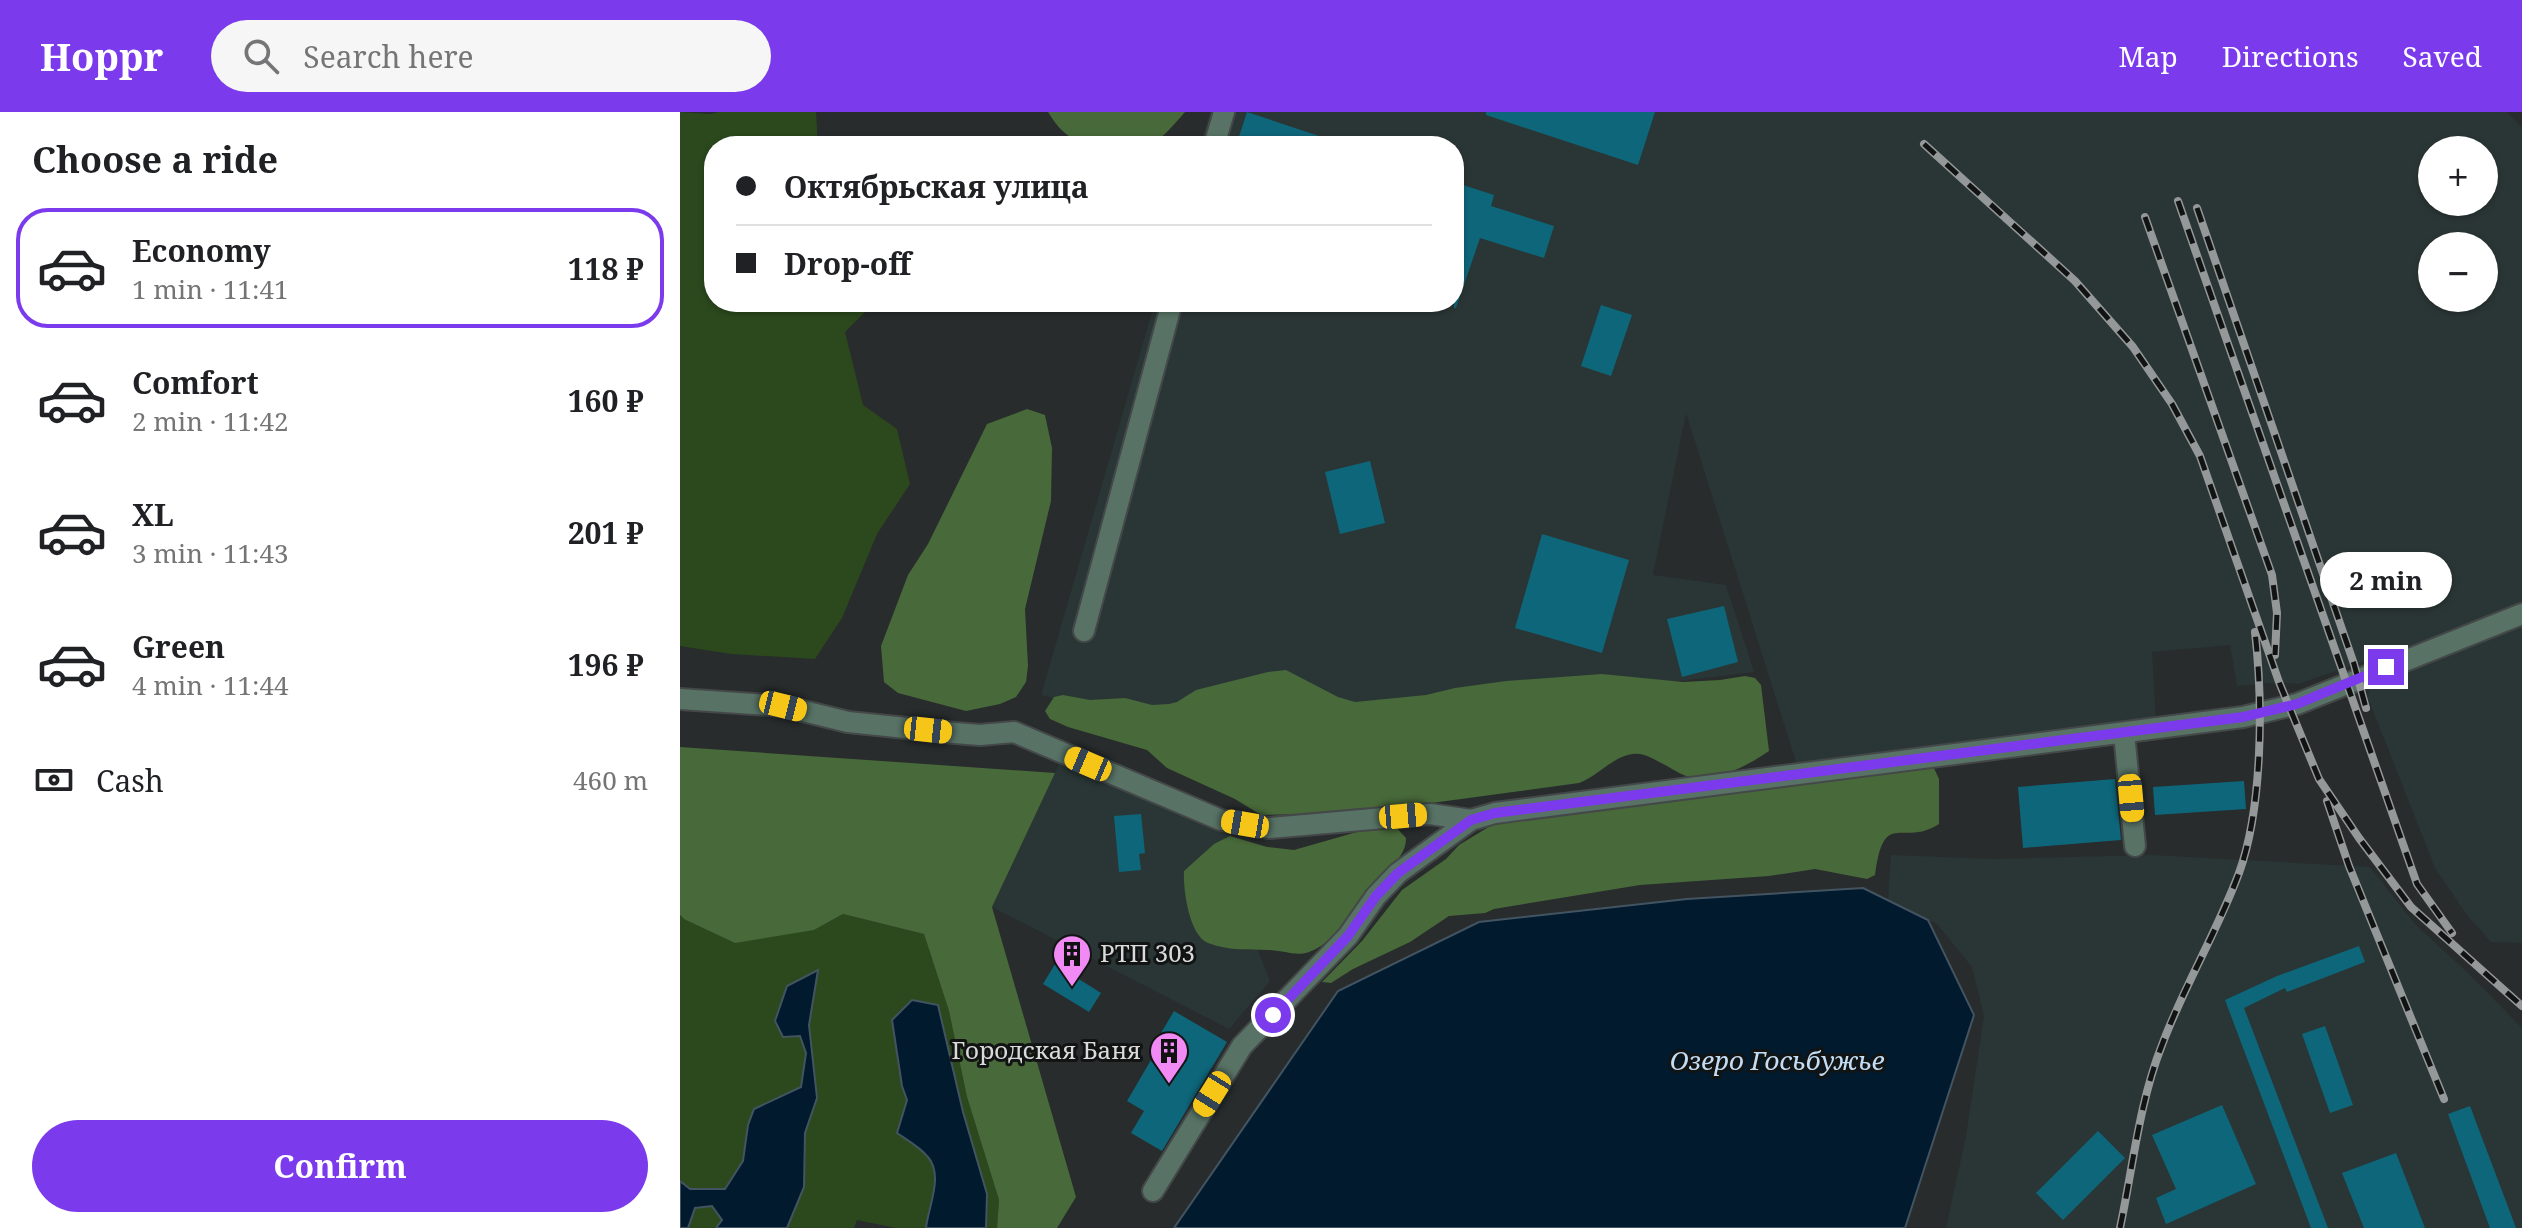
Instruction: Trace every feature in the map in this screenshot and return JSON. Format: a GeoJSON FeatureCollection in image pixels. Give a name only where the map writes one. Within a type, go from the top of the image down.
{"type":"FeatureCollection","features":[{"type":"Feature","properties":{"kind":"street"},"geometry":{"type":"LineString","coordinates":[[1217,136],[1224,112]]}},
{"type":"Feature","properties":{"kind":"street"},"geometry":{"type":"LineString","coordinates":[[1084,631],[1169,312]]}},
{"type":"Feature","properties":{"kind":"street"},"geometry":{"type":"LineString","coordinates":[[1153,1191],[1242,1046],[1348,936],[1376,896],[1398,873],[1471,820],[1495,813],[2243,717],[2297,704],[2522,614]]}},
{"type":"Feature","properties":{"kind":"street"},"geometry":{"type":"LineString","coordinates":[[680,699],[783,706],[848,722],[955,733],[980,735],[1014,732],[1221,820],[1269,828],[1430,814],[1471,820]]}},
{"type":"Feature","properties":{"kind":"street"},"geometry":{"type":"LineString","coordinates":[[2124,733],[2135,846]]}},
{"type":"Feature","properties":{"kind":"shaded area"},"geometry":{"type":"Polygon","coordinates":[[[1210,112],[2507,112],[2522,128],[2522,605],[2512,611],[2298,684],[2279,682],[2237,686],[2230,645],[2152,652],[2156,722],[1797,765],[1686,413],[1653,575],[1726,585],[1754,672],[1147,746],[1074,704],[1041,695],[1152,312],[1464,312],[1464,136],[1203,136],[1210,112]]]}},
{"type":"Feature","properties":{"kind":"shaded area"},"geometry":{"type":"Polygon","coordinates":[[[2522,621],[2522,943],[2491,942],[2467,915],[2435,868],[2368,698],[2372,677],[2522,621]]]}},
{"type":"Feature","properties":{"kind":"shaded area"},"geometry":{"type":"Polygon","coordinates":[[[1059,764],[1241,840],[1250,930],[1270,981],[1229,1029],[992,907],[1059,764]]]}},
{"type":"Feature","properties":{"kind":"shaded area"},"geometry":{"type":"Polygon","coordinates":[[[1891,855],[1994,859],[2152,855],[2370,867],[2415,924],[2522,1028],[2522,1228],[1946,1228],[1966,1136],[1984,1016],[1972,967],[1937,924],[1888,900],[1891,855]]]}},
{"type":"Feature","properties":{"kind":"green space"},"geometry":{"type":"Polygon","coordinates":[[[680,112],[816,112],[817,136],[704,136],[704,312],[865,312],[845,332],[863,405],[897,429],[910,484],[877,534],[842,618],[815,659],[731,654],[680,646],[680,112]]]}},
{"type":"Feature","properties":{"kind":"green space"},"geometry":{"type":"Polygon","coordinates":[[[1048,112],[1185,112],[1162,136],[1070,136],[1048,112]]]}},
{"type":"Feature","properties":{"kind":"green space"},"geometry":{"type":"Polygon","coordinates":[[[1027,409],[1045,415],[1052,448],[1051,501],[1025,609],[1026,682],[1016,697],[1000,704],[966,711],[898,693],[884,682],[881,646],[908,575],[928,544],[987,424],[1027,409]]]}},
{"type":"Feature","properties":{"kind":"green space"},"geometry":{"type":"Polygon","coordinates":[[[1286,670],[1338,697],[1355,702],[1426,695],[1506,681],[1602,674],[1683,682],[1745,676],[1755,678],[1761,685],[1769,751],[1742,767],[1709,778],[1689,777],[1646,756],[1633,754],[1579,783],[1365,812],[1261,815],[1235,799],[1167,768],[1147,750],[1068,727],[1050,719],[1045,711],[1054,697],[1063,695],[1090,700],[1125,698],[1152,705],[1169,704],[1196,690],[1286,670]]]}},
{"type":"Feature","properties":{"kind":"green space"},"geometry":{"type":"Polygon","coordinates":[[[680,747],[1055,773],[992,907],[1076,1197],[1057,1228],[997,1228],[999,1200],[967,1097],[949,1011],[924,934],[843,914],[814,930],[735,943],[680,915],[680,747]]]}},
{"type":"Feature","properties":{"kind":"green space"},"geometry":{"type":"Polygon","coordinates":[[[1932,764],[1939,779],[1939,824],[1915,833],[1889,835],[1879,854],[1875,875],[1867,879],[1815,869],[1769,876],[1640,885],[1485,913],[1449,916],[1410,942],[1331,983],[1322,982],[1362,941],[1402,890],[1446,859],[1459,845],[1500,820],[1932,764]]]}},
{"type":"Feature","properties":{"kind":"green space"},"geometry":{"type":"Polygon","coordinates":[[[1385,824],[1394,825],[1406,838],[1404,850],[1346,922],[1321,946],[1301,954],[1230,948],[1208,943],[1196,931],[1186,900],[1184,871],[1214,844],[1230,836],[1267,847],[1294,850],[1385,824]]]}},
{"type":"Feature","properties":{"kind":"green space"},"geometry":{"type":"Polygon","coordinates":[[[843,914],[924,934],[949,1011],[967,1097],[999,1200],[997,1228],[986,1228],[987,1194],[963,1112],[902,1086],[907,1100],[897,1133],[925,1154],[935,1173],[926,1228],[896,1228],[857,1220],[854,1228],[787,1228],[804,1187],[805,1133],[817,1098],[809,1025],[817,971],[783,1037],[800,1036],[806,1053],[801,1087],[754,1109],[748,1125],[743,1161],[725,1190],[690,1189],[680,1181],[680,915],[684,919],[814,930],[843,914]]]}},
{"type":"Feature","properties":{"kind":"green space"},"geometry":{"type":"Polygon","coordinates":[[[712,1206],[722,1220],[716,1228],[688,1228],[695,1208],[712,1206]]]}},
{"type":"Feature","properties":{"kind":"water","name":"Озеро Госьбужье"},"geometry":{"type":"Polygon","coordinates":[[[1863,888],[1928,920],[1974,1015],[1905,1228],[1174,1228],[1338,991],[1479,922],[1687,899],[1863,888]]]}},
{"type":"Feature","properties":{"kind":"water"},"geometry":{"type":"Polygon","coordinates":[[[818,970],[809,1025],[817,1098],[805,1133],[804,1187],[787,1228],[716,1228],[722,1220],[712,1206],[695,1208],[688,1228],[680,1228],[680,1181],[690,1189],[725,1189],[743,1161],[748,1125],[754,1109],[801,1087],[806,1053],[800,1036],[783,1037],[775,1021],[787,986],[818,970]]]}},
{"type":"Feature","properties":{"kind":"water"},"geometry":{"type":"Polygon","coordinates":[[[912,1000],[938,1005],[963,1112],[987,1194],[986,1228],[926,1228],[934,1192],[933,1165],[922,1150],[897,1133],[907,1100],[892,1020],[912,1000]]]}},
{"type":"Feature","properties":{"kind":"building"},"geometry":{"type":"Polygon","coordinates":[[[1247,112],[1319,136],[1239,136],[1247,112]]]}},
{"type":"Feature","properties":{"kind":"building"},"geometry":{"type":"Polygon","coordinates":[[[1486,112],[1655,112],[1638,165],[1486,115],[1486,112]]]}},
{"type":"Feature","properties":{"kind":"building"},"geometry":{"type":"Polygon","coordinates":[[[1464,185],[1494,195],[1491,206],[1554,226],[1544,258],[1480,238],[1464,285],[1464,185]]]}},
{"type":"Feature","properties":{"kind":"building"},"geometry":{"type":"Polygon","coordinates":[[[1601,305],[1632,315],[1611,376],[1581,366],[1601,305]]]}},
{"type":"Feature","properties":{"kind":"building"},"geometry":{"type":"Polygon","coordinates":[[[1370,461],[1385,523],[1340,534],[1325,472],[1370,461]]]}},
{"type":"Feature","properties":{"kind":"building"},"geometry":{"type":"Polygon","coordinates":[[[1542,534],[1629,560],[1602,653],[1515,628],[1542,534]]]}},
{"type":"Feature","properties":{"kind":"building"},"geometry":{"type":"Polygon","coordinates":[[[1724,606],[1738,662],[1682,677],[1667,619],[1724,606]]]}},
{"type":"Feature","properties":{"kind":"building"},"geometry":{"type":"Polygon","coordinates":[[[2115,779],[2121,840],[2023,848],[2018,787],[2115,779]]]}},
{"type":"Feature","properties":{"kind":"building"},"geometry":{"type":"Polygon","coordinates":[[[2244,781],[2246,809],[2155,815],[2153,787],[2244,781]]]}},
{"type":"Feature","properties":{"kind":"building"},"geometry":{"type":"Polygon","coordinates":[[[1141,814],[1145,853],[1139,854],[1141,870],[1119,872],[1114,816],[1141,814]]]}},
{"type":"Feature","properties":{"kind":"building"},"geometry":{"type":"Polygon","coordinates":[[[2359,946],[2365,962],[2287,992],[2285,988],[2244,1008],[2328,1228],[2311,1228],[2225,1000],[2277,976],[2359,946]]]}},
{"type":"Feature","properties":{"kind":"building","name":"РТП 303"},"geometry":{"type":"Polygon","coordinates":[[[1055,964],[1101,993],[1089,1012],[1043,984],[1055,964]]]}},
{"type":"Feature","properties":{"kind":"building","name":"Городская Баня"},"geometry":{"type":"Polygon","coordinates":[[[1174,1011],[1227,1042],[1162,1151],[1131,1133],[1144,1111],[1127,1101],[1165,1036],[1161,1033],[1174,1011]]]}},
{"type":"Feature","properties":{"kind":"building"},"geometry":{"type":"Polygon","coordinates":[[[2325,1026],[2353,1105],[2330,1113],[2302,1034],[2325,1026]]]}},
{"type":"Feature","properties":{"kind":"building"},"geometry":{"type":"Polygon","coordinates":[[[2222,1105],[2256,1184],[2166,1224],[2156,1198],[2176,1189],[2152,1135],[2222,1105]]]}},
{"type":"Feature","properties":{"kind":"building"},"geometry":{"type":"Polygon","coordinates":[[[2470,1106],[2516,1228],[2490,1228],[2448,1114],[2470,1106]]]}},
{"type":"Feature","properties":{"kind":"building"},"geometry":{"type":"Polygon","coordinates":[[[2098,1131],[2125,1158],[2063,1220],[2036,1193],[2098,1131]]]}},
{"type":"Feature","properties":{"kind":"building"},"geometry":{"type":"Polygon","coordinates":[[[2396,1153],[2425,1228],[2364,1228],[2342,1173],[2396,1153]]]}},
{"type":"Feature","properties":{"kind":"railway"},"geometry":{"type":"LineString","coordinates":[[1924,144],[2075,281],[2133,347],[2172,404],[2200,456],[2279,682],[2319,779],[2411,907],[2522,1006]]}},
{"type":"Feature","properties":{"kind":"railway"},"geometry":{"type":"LineString","coordinates":[[2178,201],[2417,884],[2452,933]]}},
{"type":"Feature","properties":{"kind":"railway"},"geometry":{"type":"LineString","coordinates":[[2197,208],[2354,664],[2366,708]]}},
{"type":"Feature","properties":{"kind":"railway"},"geometry":{"type":"LineString","coordinates":[[2145,217],[2272,575],[2277,613],[2275,655]]}},
{"type":"Feature","properties":{"kind":"railway"},"geometry":{"type":"LineString","coordinates":[[2120,1228],[2142,1112],[2154,1067],[2180,1002],[2230,895],[2247,847],[2259,754],[2255,632]]}},
{"type":"Feature","properties":{"kind":"railway"},"geometry":{"type":"LineString","coordinates":[[2327,801],[2349,866],[2444,1099]]}},
{"type":"Feature","properties":{"kind":"place","name":"РТП 303"},"geometry":{"type":"Point","coordinates":[1072,988]}},
{"type":"Feature","properties":{"kind":"place","name":"Городская Баня"},"geometry":{"type":"Point","coordinates":[1169,1085]}},
{"type":"Feature","properties":{"kind":"route"},"geometry":{"type":"LineString","coordinates":[[1273,1015],[1348,936],[1376,896],[1398,873],[1471,820],[1495,813],[2243,717],[2297,704],[2386,667]]}}]}
